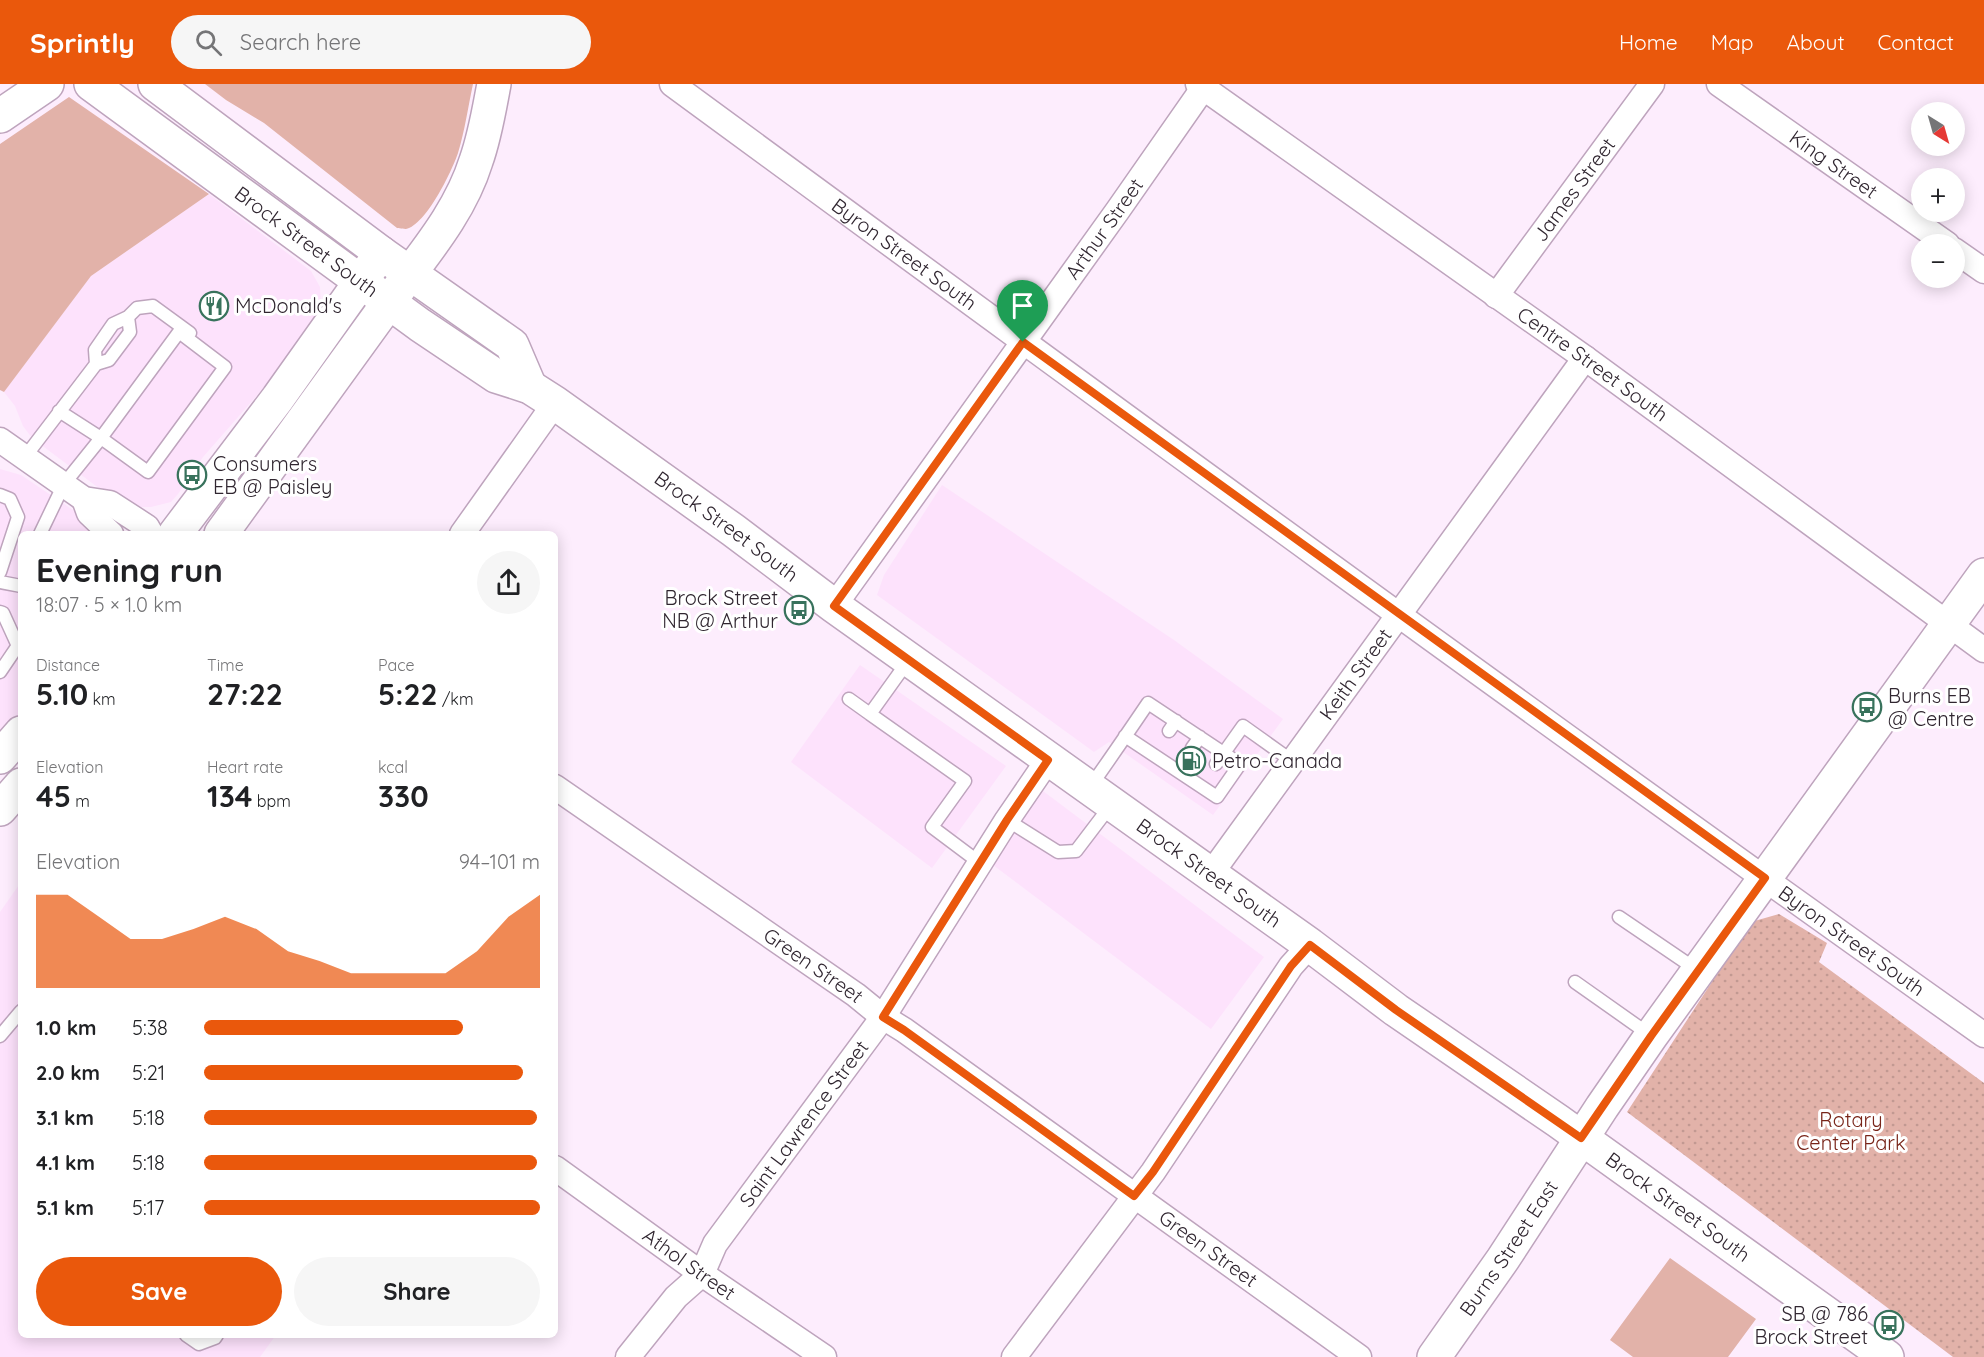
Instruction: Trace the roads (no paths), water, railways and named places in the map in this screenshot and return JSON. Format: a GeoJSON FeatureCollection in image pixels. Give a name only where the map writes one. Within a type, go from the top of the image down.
{"type":"FeatureCollection","features":[{"type":"Feature","properties":{"kind":"main road"},"geometry":{"type":"LineString","coordinates":[[0,95],[17,84]]}},
{"type":"Feature","properties":{"kind":"main road"},"geometry":{"type":"LineString","coordinates":[[0,116],[47,84]]}},
{"type":"Feature","properties":{"kind":"main road","name":"Brock Street South"},"geometry":{"type":"LineString","coordinates":[[91,84],[389,303],[496,376],[542,395],[733,530],[908,660],[1310,945],[1396,1010],[1581,1138],[1887,1357]]}},
{"type":"Feature","properties":{"kind":"main road"},"geometry":{"type":"LineString","coordinates":[[223,531],[389,303],[465,190],[476,162],[494,84]]}},
{"type":"Feature","properties":{"kind":"main road","name":"Brock Street South"},"geometry":{"type":"LineString","coordinates":[[165,92],[381,253],[512,345],[542,395]]}},
{"type":"Feature","properties":{"kind":"main road"},"geometry":{"type":"LineString","coordinates":[[177,531],[278,398],[381,253]]}},
{"type":"Feature","properties":{"kind":"main road","name":"Burns Street East"},"geometry":{"type":"LineString","coordinates":[[1434,1357],[1503,1259],[1581,1138],[1651,1036],[1984,575]]}},
{"type":"Feature","properties":{"kind":"main road"},"geometry":{"type":"LineString","coordinates":[[0,757],[18,736]]}},
{"type":"Feature","properties":{"kind":"main road"},"geometry":{"type":"LineString","coordinates":[[0,809],[18,788]]}},
{"type":"Feature","properties":{"kind":"street","name":"Byron Street South"},"geometry":{"type":"LineString","coordinates":[[672,84],[1023,342],[1984,1035]]}},
{"type":"Feature","properties":{"kind":"street","name":"James Street"},"geometry":{"type":"LineString","coordinates":[[1496,296],[1652,84]]}},
{"type":"Feature","properties":{"kind":"street","name":"King Street"},"geometry":{"type":"LineString","coordinates":[[1719,84],[1933,234]]}},
{"type":"Feature","properties":{"kind":"street","name":"Arthur Street"},"geometry":{"type":"LineString","coordinates":[[834,606],[1118,210],[1202,85]]}},
{"type":"Feature","properties":{"kind":"street","name":"Centre Street South"},"geometry":{"type":"LineString","coordinates":[[1202,85],[1585,358],[1984,650]]}},
{"type":"Feature","properties":{"kind":"street"},"geometry":{"type":"LineString","coordinates":[[1965,258],[1984,271]]}},
{"type":"Feature","properties":{"kind":"street","name":"Keith Street"},"geometry":{"type":"LineString","coordinates":[[1210,875],[1585,358]]}},
{"type":"Feature","properties":{"kind":"street"},"geometry":{"type":"LineString","coordinates":[[464,531],[542,395]]}},
{"type":"Feature","properties":{"kind":"street"},"geometry":{"type":"LineString","coordinates":[[0,440],[84,500],[89,513],[108,531]]}},
{"type":"Feature","properties":{"kind":"street"},"geometry":{"type":"LineString","coordinates":[[84,500],[110,502],[149,531]]}},
{"type":"Feature","properties":{"kind":"street","name":"Saint Lawrence Street"},"geometry":{"type":"LineString","coordinates":[[628,1357],[676,1297],[702,1274],[715,1244],[883,1017],[1007,820],[1048,760]]}},
{"type":"Feature","properties":{"kind":"street","name":"Green Street"},"geometry":{"type":"LineString","coordinates":[[558,790],[856,994],[883,1017],[1359,1357]]}},
{"type":"Feature","properties":{"kind":"street"},"geometry":{"type":"LineString","coordinates":[[1014,1357],[1160,1162],[1291,966],[1310,945]]}},
{"type":"Feature","properties":{"kind":"street","name":"Athol Street"},"geometry":{"type":"LineString","coordinates":[[558,1170],[702,1274],[824,1357]]}},
{"type":"Feature","properties":{"kind":"lane"},"geometry":{"type":"LineString","coordinates":[[59,411],[148,472],[225,367],[214,351],[153,306],[137,308],[128,317],[113,324],[95,350],[96,364]]}},
{"type":"Feature","properties":{"kind":"lane"},"geometry":{"type":"LineString","coordinates":[[25,458],[96,364],[109,360],[130,332],[128,317]]}},
{"type":"Feature","properties":{"kind":"lane"},"geometry":{"type":"LineString","coordinates":[[41,531],[64,484],[179,333],[222,364]]}},
{"type":"Feature","properties":{"kind":"lane"},"geometry":{"type":"LineString","coordinates":[[0,495],[10,499],[18,517],[0,572]]}},
{"type":"Feature","properties":{"kind":"lane"},"geometry":{"type":"LineString","coordinates":[[0,582],[18,585]]}},
{"type":"Feature","properties":{"kind":"lane"},"geometry":{"type":"LineString","coordinates":[[0,612],[3,613],[18,641]]}},
{"type":"Feature","properties":{"kind":"lane"},"geometry":{"type":"LineString","coordinates":[[0,672],[18,648]]}},
{"type":"Feature","properties":{"kind":"lane"},"geometry":{"type":"LineString","coordinates":[[870,714],[908,660]]}},
{"type":"Feature","properties":{"kind":"lane"},"geometry":{"type":"LineString","coordinates":[[849,699],[965,782],[932,827],[980,863]]}},
{"type":"Feature","properties":{"kind":"lane"},"geometry":{"type":"LineString","coordinates":[[1007,820],[1058,852],[1076,851],[1125,736],[1148,702],[1172,726],[1200,737],[1240,764],[1216,797],[1202,783],[1154,750],[1125,736]]}},
{"type":"Feature","properties":{"kind":"lane"},"geometry":{"type":"LineString","coordinates":[[1216,764],[1243,726],[1292,761]]}},
{"type":"Feature","properties":{"kind":"lane"},"geometry":{"type":"LineString","coordinates":[[1192,748],[1200,737]]}},
{"type":"Feature","properties":{"kind":"lane"},"geometry":{"type":"LineString","coordinates":[[1619,917],[1698,971]]}},
{"type":"Feature","properties":{"kind":"lane"},"geometry":{"type":"LineString","coordinates":[[1575,982],[1651,1036]]}},
{"type":"Feature","properties":{"kind":"lane"},"geometry":{"type":"LineString","coordinates":[[0,1036],[18,1015]]}},
{"type":"Feature","properties":{"kind":"lane"},"geometry":{"type":"LineString","coordinates":[[190,1338],[199,1344],[215,1338]]}},
{"type":"Feature","properties":{"kind":"place","name":"McDonald's"},"geometry":{"type":"Point","coordinates":[214,306]}},
{"type":"Feature","properties":{"kind":"place","name":"Consumers EB @ Paisley"},"geometry":{"type":"Point","coordinates":[192,475]}},
{"type":"Feature","properties":{"kind":"place","name":"Brock Street NB @ Arthur"},"geometry":{"type":"Point","coordinates":[799,610]}},
{"type":"Feature","properties":{"kind":"place","name":"Burns EB @ Centre"},"geometry":{"type":"Point","coordinates":[1867,707]}},
{"type":"Feature","properties":{"kind":"place","name":"Petro-Canada"},"geometry":{"type":"Point","coordinates":[1191,761]}},
{"type":"Feature","properties":{"kind":"place","name":"SB @ 786 Brock Street"},"geometry":{"type":"Point","coordinates":[1889,1325]}},
{"type":"Feature","properties":{"kind":"park label","name":"Rotary Center Park"},"geometry":{"type":"Point","coordinates":[1851,1132]}}]}
